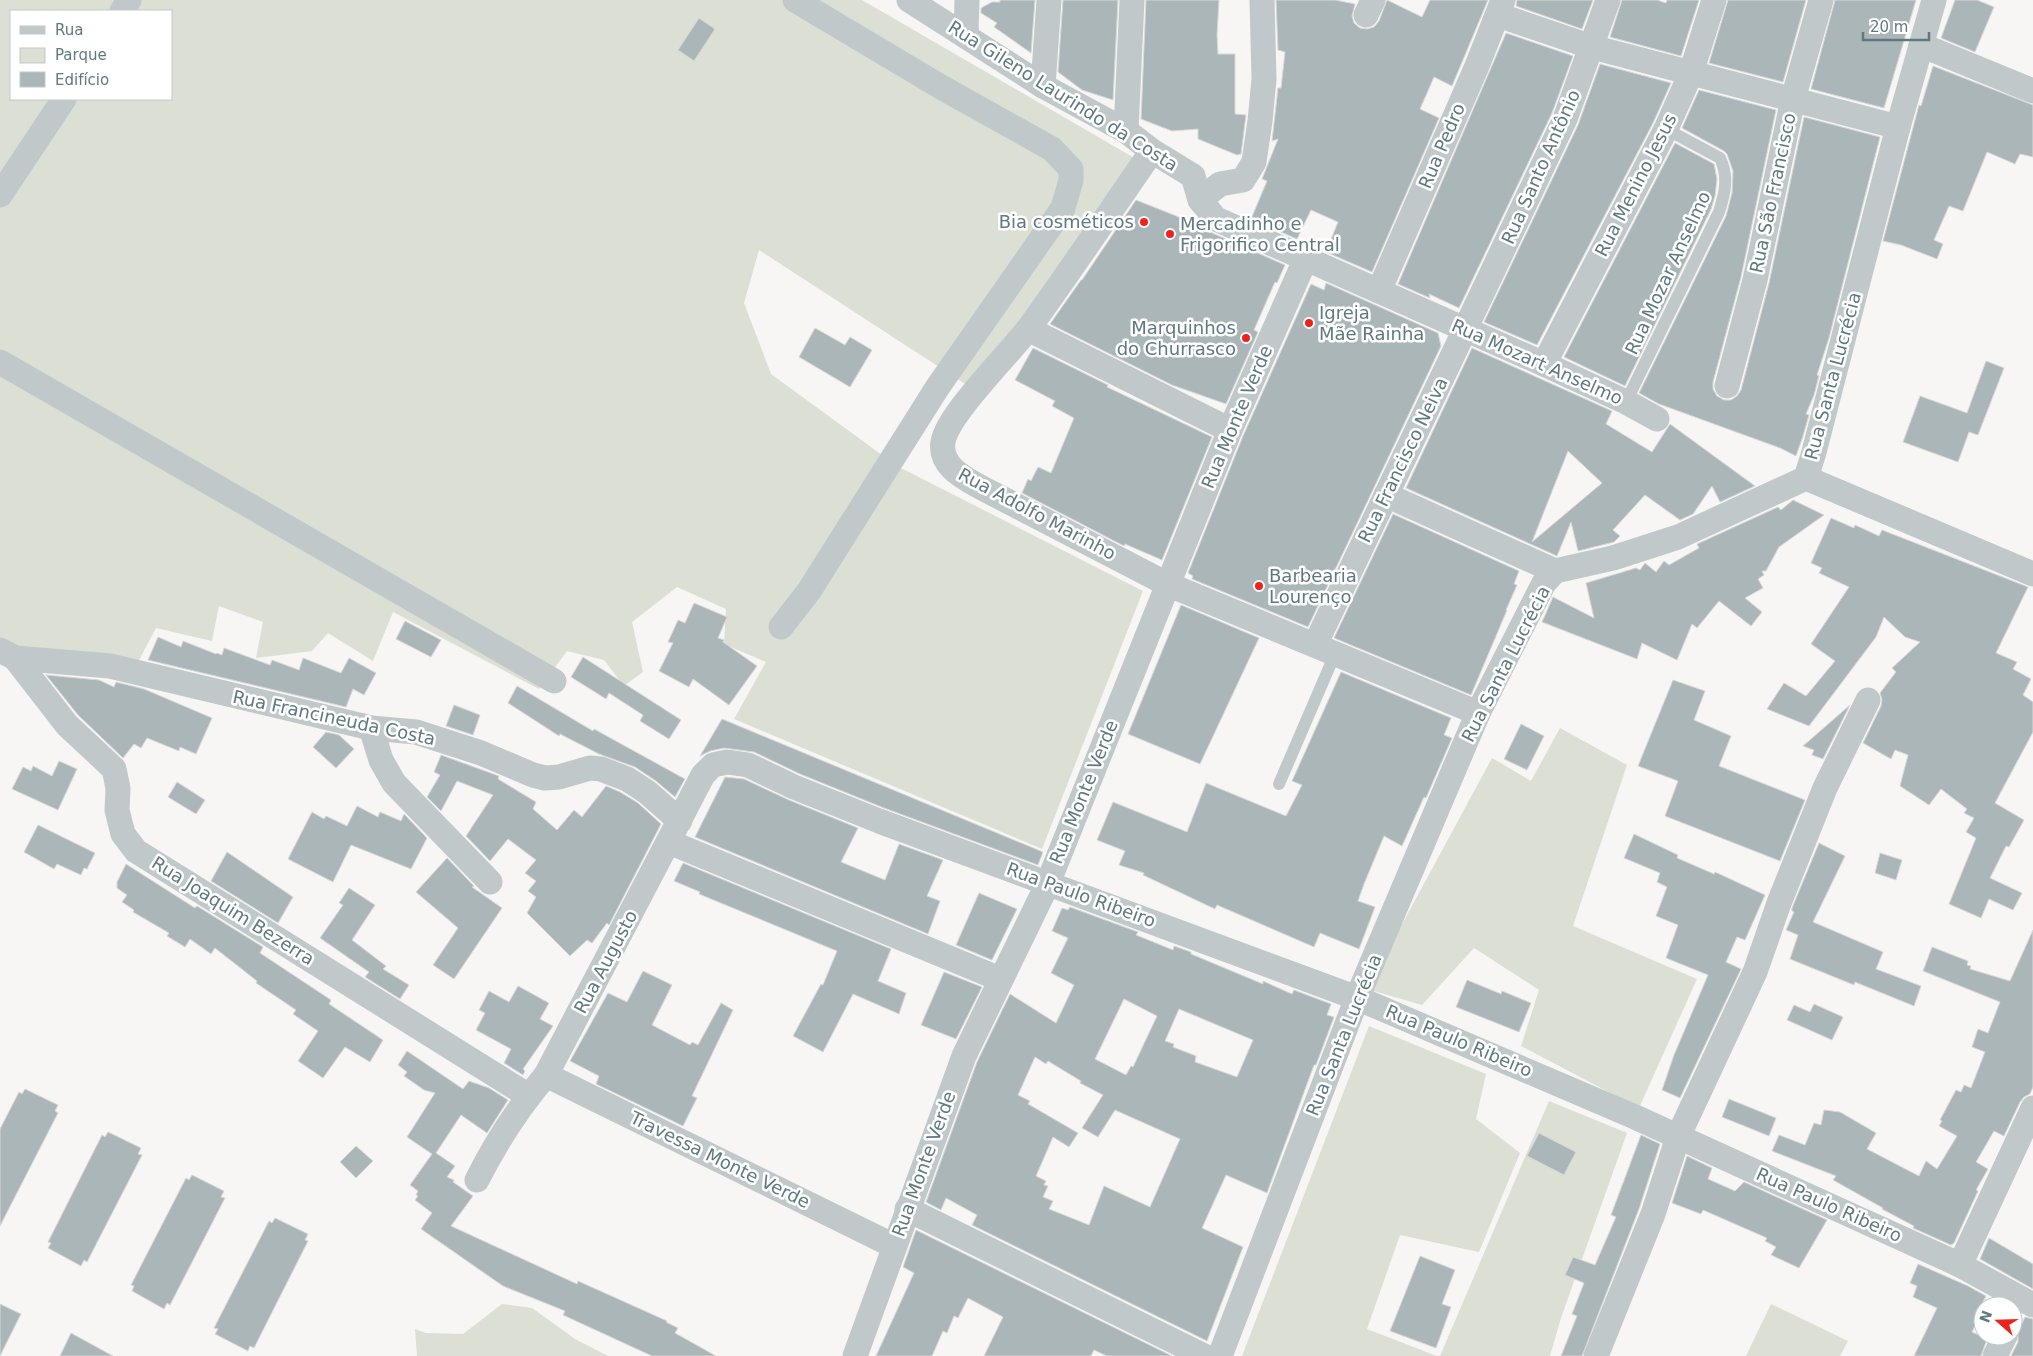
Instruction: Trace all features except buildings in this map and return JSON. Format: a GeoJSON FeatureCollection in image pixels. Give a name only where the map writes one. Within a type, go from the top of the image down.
{"type":"FeatureCollection","features":[{"type":"Feature","properties":{"kind":"street"},"geometry":{"type":"LineString","coordinates":[[781,627],[809,591],[937,388],[1063,208],[1071,180],[1071,169],[1058,154],[941,88],[795,0]]}},
{"type":"Feature","properties":{"kind":"street","name":"Rua Gileno Laurindo da Costa"},"geometry":{"type":"LineString","coordinates":[[908,0],[1042,86],[1126,132],[1152,151],[1193,176]]}},
{"type":"Feature","properties":{"kind":"street"},"geometry":{"type":"LineString","coordinates":[[966,36],[967,0]]}},
{"type":"Feature","properties":{"kind":"street"},"geometry":{"type":"LineString","coordinates":[[1042,86],[1048,0]]}},
{"type":"Feature","properties":{"kind":"street"},"geometry":{"type":"LineString","coordinates":[[1126,132],[1132,0]]}},
{"type":"Feature","properties":{"kind":"street","name":"Rua Santo Antônio"},"geometry":{"type":"LineString","coordinates":[[1465,330],[1565,119],[1608,0]]}},
{"type":"Feature","properties":{"kind":"street","name":"Rua Menino Jesus"},"geometry":{"type":"LineString","coordinates":[[1544,364],[1666,129],[1691,72],[1714,0]]}},
{"type":"Feature","properties":{"kind":"street","name":"Rua São Francisco"},"geometry":{"type":"LineString","coordinates":[[1727,386],[1755,280],[1793,100],[1822,0]]}},
{"type":"Feature","properties":{"kind":"street","name":"Rua Santa Lucrécia"},"geometry":{"type":"LineString","coordinates":[[1220,1356],[1358,998],[1478,713],[1544,583],[1555,571],[1613,558],[1678,537],[1806,478],[1898,127],[1934,0]]}},
{"type":"Feature","properties":{"kind":"street"},"geometry":{"type":"LineString","coordinates":[[1200,200],[1220,184],[1243,180],[1254,162],[1264,79],[1259,1]]}},
{"type":"Feature","properties":{"kind":"street"},"geometry":{"type":"LineString","coordinates":[[1500,8],[1592,47],[1898,127]]}},
{"type":"Feature","properties":{"kind":"street","name":"Rua Pedro"},"geometry":{"type":"LineString","coordinates":[[1379,291],[1500,8]]}},
{"type":"Feature","properties":{"kind":"street"},"geometry":{"type":"LineString","coordinates":[[1921,45],[2033,91]]}},
{"type":"Feature","properties":{"kind":"street"},"geometry":{"type":"LineString","coordinates":[[0,195],[63,100]]}},
{"type":"Feature","properties":{"kind":"street","name":"Rua Adolfo Marinho"},"geometry":{"type":"LineString","coordinates":[[1152,151],[1028,329],[963,408],[947,431],[943,441],[946,462],[952,469],[982,488],[1167,584],[1478,713]]}},
{"type":"Feature","properties":{"kind":"street","name":"Rua Mozart Anselmo"},"geometry":{"type":"LineString","coordinates":[[1193,176],[1200,200],[1216,219],[1544,364],[1626,402],[1657,419]]}},
{"type":"Feature","properties":{"kind":"street","name":"Rua Monte Verde"},"geometry":{"type":"LineString","coordinates":[[855,1356],[964,1056],[1048,883],[1230,430],[1306,258]]}},
{"type":"Feature","properties":{"kind":"street"},"geometry":{"type":"LineString","coordinates":[[1028,329],[1230,430]]}},
{"type":"Feature","properties":{"kind":"street","name":"Rua Francisco Neiva"},"geometry":{"type":"LineString","coordinates":[[1325,650],[1386,495],[1465,330]]}},
{"type":"Feature","properties":{"kind":"street"},"geometry":{"type":"LineString","coordinates":[[0,362],[554,681]]}},
{"type":"Feature","properties":{"kind":"street"},"geometry":{"type":"LineString","coordinates":[[937,388],[963,408]]}},
{"type":"Feature","properties":{"kind":"street"},"geometry":{"type":"LineString","coordinates":[[1806,478],[2033,574]]}},
{"type":"Feature","properties":{"kind":"street"},"geometry":{"type":"LineString","coordinates":[[1386,495],[1555,571]]}},
{"type":"Feature","properties":{"kind":"street","name":"Rua Francineuda Costa"},"geometry":{"type":"LineString","coordinates":[[7,654],[110,666],[371,728],[416,732],[481,753],[533,775],[546,778],[559,777],[590,768],[601,769],[627,779],[647,792],[675,831],[1000,979]]}},
{"type":"Feature","properties":{"kind":"street","name":"Rua Joaquim Bezerra"},"geometry":{"type":"LineString","coordinates":[[7,654],[67,724],[114,768],[118,788],[118,810],[123,834],[136,851],[529,1096]]}},
{"type":"Feature","properties":{"kind":"street"},"geometry":{"type":"LineString","coordinates":[[1596,1356],[1653,1214],[1678,1137],[1755,972],[1779,903],[1825,788],[1868,700]]}},
{"type":"Feature","properties":{"kind":"street"},"geometry":{"type":"LineString","coordinates":[[371,728],[381,760],[394,783],[490,882]]}},
{"type":"Feature","properties":{"kind":"street","name":"Rua Paulo Ribeiro"},"geometry":{"type":"LineString","coordinates":[[703,775],[713,765],[727,762],[748,765],[794,787],[878,821],[1358,998],[1678,1137],[1960,1264],[2007,1296]]}},
{"type":"Feature","properties":{"kind":"street","name":"Rua Augusto"},"geometry":{"type":"LineString","coordinates":[[478,1180],[498,1142],[529,1096],[546,1075],[703,775]]}},
{"type":"Feature","properties":{"kind":"street","name":"Travessa Monte Verde"},"geometry":{"type":"LineString","coordinates":[[546,1075],[894,1246]]}},
{"type":"Feature","properties":{"kind":"street"},"geometry":{"type":"LineString","coordinates":[[1960,1264],[2033,1108]]}},
{"type":"Feature","properties":{"kind":"street"},"geometry":{"type":"LineString","coordinates":[[907,1209],[1204,1356]]}},
{"type":"Feature","properties":{"kind":"lane","name":"Rua Mozar Anselmo"},"geometry":{"type":"LineString","coordinates":[[1626,402],[1719,212],[1724,193],[1726,178],[1720,158],[1666,129]]}},
{"type":"Feature","properties":{"kind":"lane"},"geometry":{"type":"LineString","coordinates":[[1280,784],[1325,650]]}},
{"type":"Feature","properties":{"kind":"green space"},"geometry":{"type":"Polygon","coordinates":[[[0,0],[862,0],[1136,159],[976,391],[759,250],[744,303],[771,374],[897,466],[1143,591],[1042,849],[734,719],[766,662],[724,644],[726,609],[677,587],[632,622],[643,672],[624,686],[604,660],[567,651],[539,689],[393,612],[373,661],[328,633],[312,651],[256,658],[263,622],[219,606],[212,641],[156,628],[136,666],[16,651],[0,641],[0,0]]]}},
{"type":"Feature","properties":{"kind":"green space"},"geometry":{"type":"Polygon","coordinates":[[[1560,728],[1627,765],[1573,926],[1697,979],[1639,1108],[1521,1046],[1539,990],[1474,948],[1422,1005],[1367,989],[1492,758],[1531,781],[1560,728]]]}},
{"type":"Feature","properties":{"kind":"green space"},"geometry":{"type":"Polygon","coordinates":[[[1369,1026],[1486,1074],[1476,1119],[1520,1153],[1479,1252],[1400,1235],[1367,1329],[1437,1356],[1242,1356],[1369,1026]]]}},
{"type":"Feature","properties":{"kind":"green space"},"geometry":{"type":"Polygon","coordinates":[[[1549,1101],[1627,1133],[1561,1318],[1550,1356],[1440,1356],[1549,1101]]]}},
{"type":"Feature","properties":{"kind":"green space"},"geometry":{"type":"Polygon","coordinates":[[[502,1304],[532,1308],[575,1339],[608,1356],[417,1356],[415,1329],[426,1333],[463,1334],[502,1304]]]}},
{"type":"Feature","properties":{"kind":"green space"},"geometry":{"type":"Polygon","coordinates":[[[1771,1304],[1848,1341],[1840,1356],[1746,1356],[1771,1304]]]}},
{"type":"Feature","properties":{"kind":"place","name":"Bia cosméticos"},"geometry":{"type":"Point","coordinates":[1144,222]}},
{"type":"Feature","properties":{"kind":"place","name":"Mercadinho e Frigorifico Central"},"geometry":{"type":"Point","coordinates":[1170,234]}},
{"type":"Feature","properties":{"kind":"place","name":"Igreja Mãe Rainha"},"geometry":{"type":"Point","coordinates":[1309,323]}},
{"type":"Feature","properties":{"kind":"place","name":"Marquinhos do Churrasco"},"geometry":{"type":"Point","coordinates":[1246,338]}},
{"type":"Feature","properties":{"kind":"place","name":"Barbearia Lourenço"},"geometry":{"type":"Point","coordinates":[1259,586]}}]}
